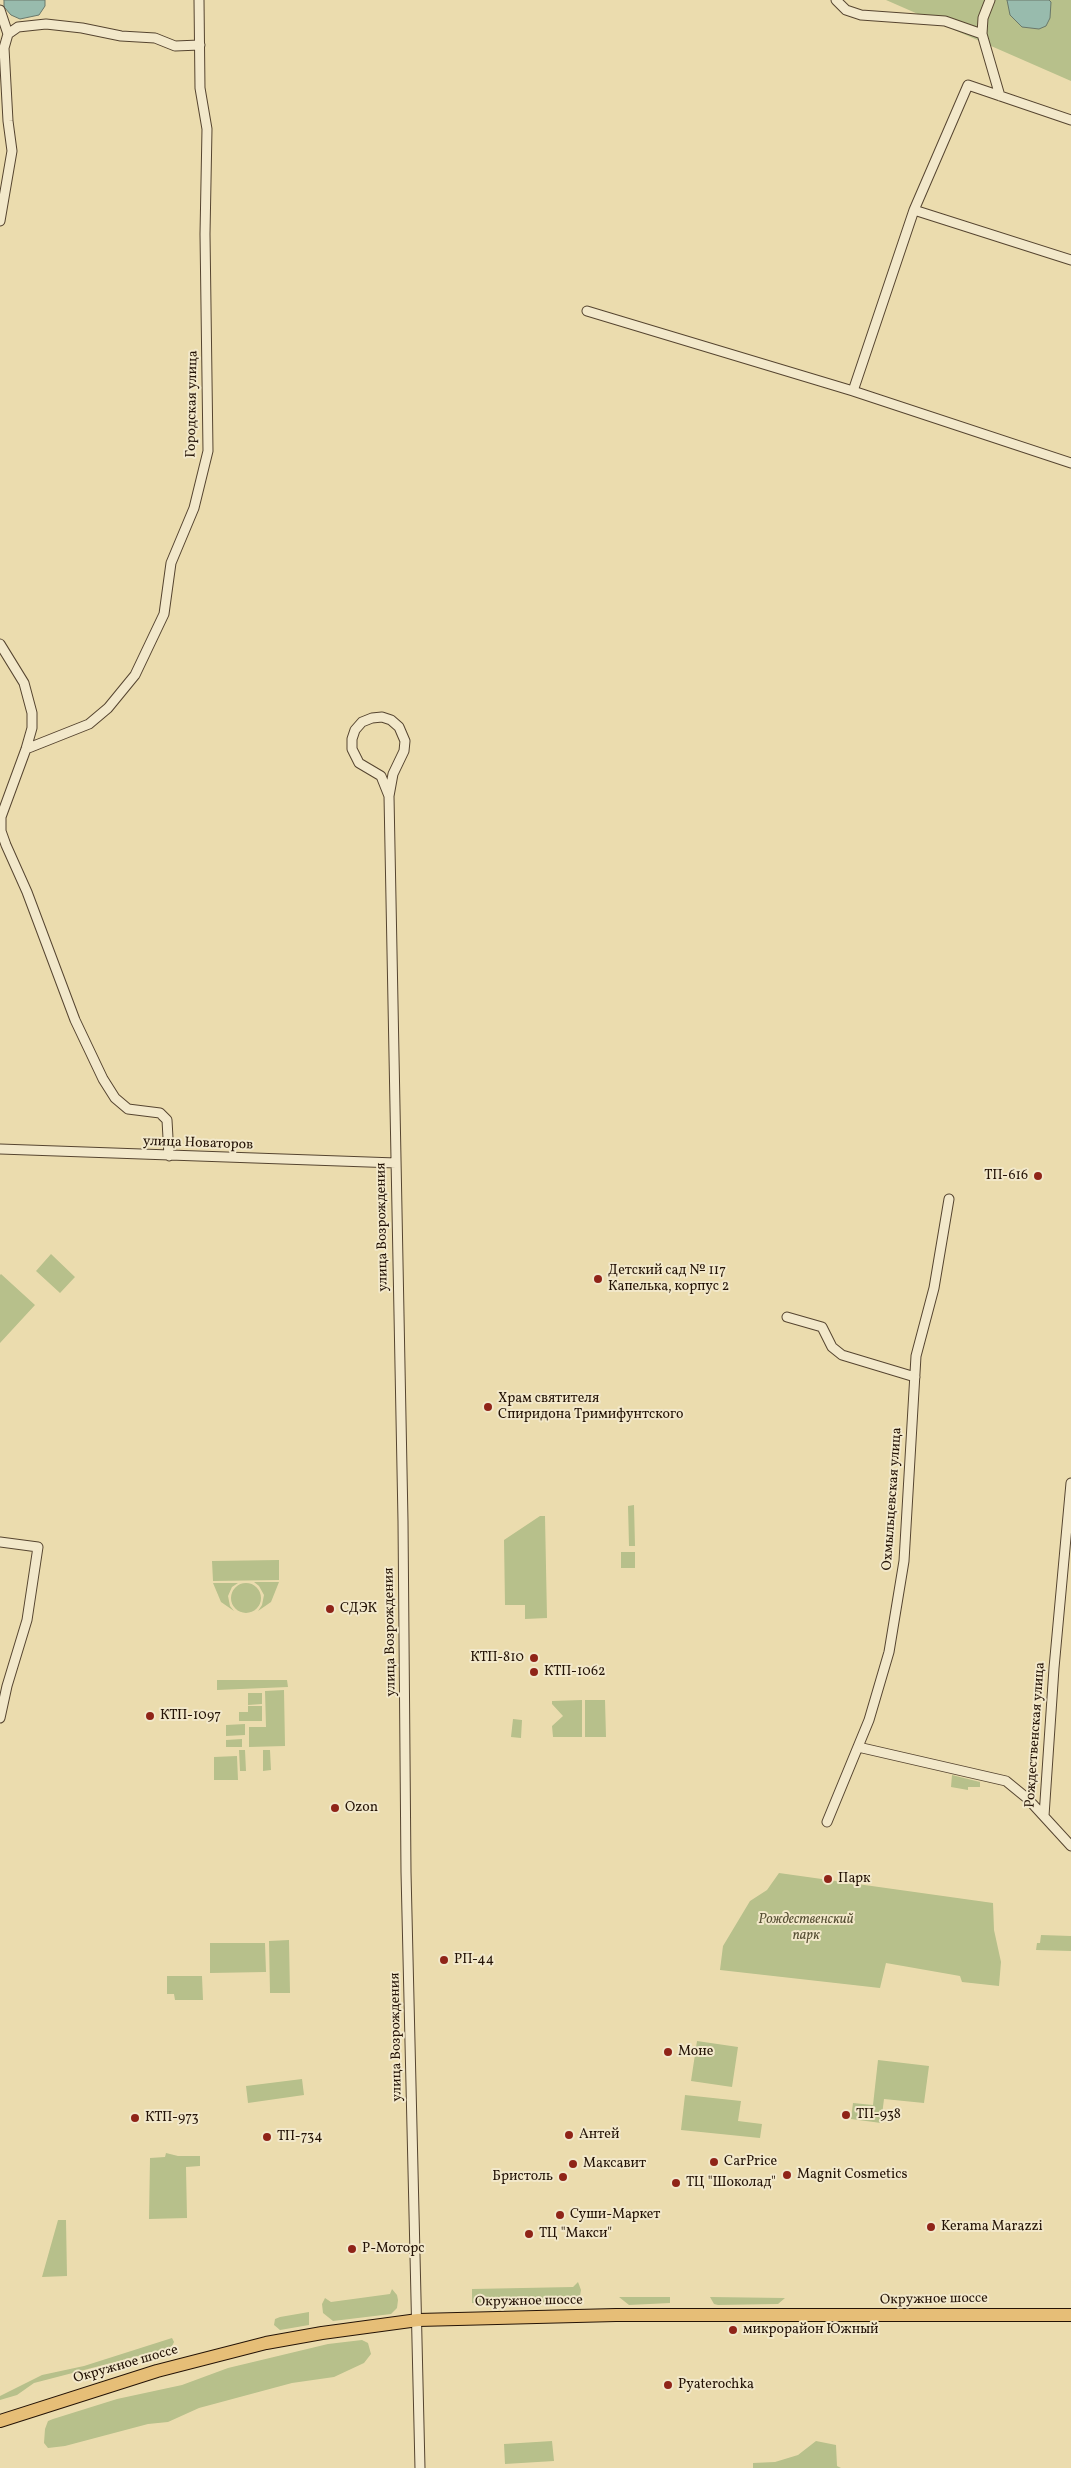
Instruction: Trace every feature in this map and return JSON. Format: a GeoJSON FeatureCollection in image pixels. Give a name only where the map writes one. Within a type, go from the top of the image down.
{"type":"FeatureCollection","features":[{"type":"Feature","properties":{"kind":"main road","name":"Окружное шоссе"},"geometry":{"type":"LineString","coordinates":[[0,2421],[140,2376],[266,2343],[322,2333],[418,2320],[616,2315],[1071,2314]]}},
{"type":"Feature","properties":{"kind":"street","name":"Городская улица"},"geometry":{"type":"LineString","coordinates":[[26,749],[88,724],[108,708],[135,675],[164,614],[171,563],[197,498],[208,451],[207,129],[200,88],[199,0]]}},
{"type":"Feature","properties":{"kind":"street"},"geometry":{"type":"LineString","coordinates":[[836,0],[846,10],[862,15],[945,21],[982,34]]}},
{"type":"Feature","properties":{"kind":"street"},"geometry":{"type":"LineString","coordinates":[[990,0],[983,18],[982,34],[1000,96]]}},
{"type":"Feature","properties":{"kind":"street"},"geometry":{"type":"LineString","coordinates":[[0,10],[8,34],[4,48],[8,121],[12,151],[0,221]]}},
{"type":"Feature","properties":{"kind":"street"},"geometry":{"type":"LineString","coordinates":[[8,34],[18,27],[46,24],[82,28],[130,38],[155,38],[175,46],[200,45]]}},
{"type":"Feature","properties":{"kind":"street"},"geometry":{"type":"LineString","coordinates":[[0,28],[8,34]]}},
{"type":"Feature","properties":{"kind":"street"},"geometry":{"type":"LineString","coordinates":[[853,391],[914,210],[968,85],[1071,120]]}},
{"type":"Feature","properties":{"kind":"street"},"geometry":{"type":"LineString","coordinates":[[914,210],[1071,260]]}},
{"type":"Feature","properties":{"kind":"street"},"geometry":{"type":"LineString","coordinates":[[587,311],[853,391],[1071,463]]}},
{"type":"Feature","properties":{"kind":"street"},"geometry":{"type":"LineString","coordinates":[[0,644],[24,683],[29,698],[32,728],[1,817],[1,831],[27,892],[75,1020],[103,1079],[115,1098],[128,1109],[160,1113],[167,1120],[169,1156]]}},
{"type":"Feature","properties":{"kind":"street","name":"улица Возрождения"},"geometry":{"type":"LineString","coordinates":[[389,796],[380,776],[359,763],[352,750],[352,739],[355,730],[362,722],[372,718],[382,717],[391,720],[399,727],[404,736],[404,751],[393,774],[389,796],[403,1550],[406,1872],[420,2468]]}},
{"type":"Feature","properties":{"kind":"street","name":"улица Новаторов"},"geometry":{"type":"LineString","coordinates":[[0,1149],[396,1163]]}},
{"type":"Feature","properties":{"kind":"street","name":"Охмыльцевская улица"},"geometry":{"type":"LineString","coordinates":[[827,1822],[858,1747],[882,1681],[904,1561],[916,1356],[934,1288],[949,1200]]}},
{"type":"Feature","properties":{"kind":"street"},"geometry":{"type":"LineString","coordinates":[[787,1317],[822,1327],[832,1347],[842,1355],[915,1377]]}},
{"type":"Feature","properties":{"kind":"street","name":"Рождественская улица"},"geometry":{"type":"LineString","coordinates":[[1044,1816],[1054,1668],[1071,1482]]}},
{"type":"Feature","properties":{"kind":"street"},"geometry":{"type":"LineString","coordinates":[[0,1542],[38,1547],[27,1620],[7,1686],[0,1718]]}},
{"type":"Feature","properties":{"kind":"street","name":"Рождественская улица"},"geometry":{"type":"LineString","coordinates":[[858,1747],[1006,1782],[1018,1790],[1044,1816]]}},
{"type":"Feature","properties":{"kind":"street"},"geometry":{"type":"LineString","coordinates":[[1044,1816],[1071,1846]]}},
{"type":"Feature","properties":{"kind":"green space"},"geometry":{"type":"Polygon","coordinates":[[[886,0],[1071,0],[1071,81],[886,0]]]}},
{"type":"Feature","properties":{"kind":"green space"},"geometry":{"type":"Polygon","coordinates":[[[51,1254],[75,1277],[60,1293],[36,1271],[51,1254]]]}},
{"type":"Feature","properties":{"kind":"green space"},"geometry":{"type":"Polygon","coordinates":[[[0,1275],[35,1305],[0,1343],[0,1275]]]}},
{"type":"Feature","properties":{"kind":"green space"},"geometry":{"type":"Polygon","coordinates":[[[634,1505],[635,1546],[629,1546],[628,1506],[634,1505]]]}},
{"type":"Feature","properties":{"kind":"green space"},"geometry":{"type":"Polygon","coordinates":[[[540,1516],[545,1516],[547,1618],[525,1619],[525,1605],[505,1605],[504,1540],[540,1516]]]}},
{"type":"Feature","properties":{"kind":"green space"},"geometry":{"type":"Polygon","coordinates":[[[621,1552],[635,1552],[635,1568],[621,1568],[621,1552]]]}},
{"type":"Feature","properties":{"kind":"green space"},"geometry":{"type":"Polygon","coordinates":[[[279,1560],[279,1580],[213,1581],[212,1561],[279,1560]]]}},
{"type":"Feature","properties":{"kind":"green space"},"geometry":{"type":"Polygon","coordinates":[[[254,1582],[279,1582],[271,1602],[258,1611],[262,1605],[264,1595],[259,1586],[254,1582]]]}},
{"type":"Feature","properties":{"kind":"green space"},"geometry":{"type":"Polygon","coordinates":[[[213,1583],[238,1583],[232,1587],[228,1596],[230,1606],[234,1611],[221,1602],[213,1583]]]}},
{"type":"Feature","properties":{"kind":"green space"},"geometry":{"type":"Polygon","coordinates":[[[246,1583],[257,1587],[261,1598],[257,1609],[246,1613],[235,1609],[231,1598],[235,1587],[246,1583]]]}},
{"type":"Feature","properties":{"kind":"green space"},"geometry":{"type":"Polygon","coordinates":[[[217,1680],[287,1680],[288,1687],[217,1690],[217,1680]]]}},
{"type":"Feature","properties":{"kind":"green space"},"geometry":{"type":"Polygon","coordinates":[[[284,1690],[285,1746],[249,1747],[249,1727],[266,1727],[265,1691],[284,1690]]]}},
{"type":"Feature","properties":{"kind":"green space"},"geometry":{"type":"Polygon","coordinates":[[[248,1693],[262,1693],[262,1704],[248,1705],[248,1693]]]}},
{"type":"Feature","properties":{"kind":"green space"},"geometry":{"type":"Polygon","coordinates":[[[582,1700],[582,1737],[553,1737],[552,1726],[563,1716],[552,1704],[552,1701],[582,1700]]]}},
{"type":"Feature","properties":{"kind":"green space"},"geometry":{"type":"Polygon","coordinates":[[[585,1700],[605,1700],[606,1737],[585,1737],[585,1700]]]}},
{"type":"Feature","properties":{"kind":"green space"},"geometry":{"type":"Polygon","coordinates":[[[248,1706],[262,1706],[262,1721],[239,1721],[239,1712],[248,1712],[248,1706]]]}},
{"type":"Feature","properties":{"kind":"green space"},"geometry":{"type":"Polygon","coordinates":[[[513,1719],[522,1720],[521,1738],[511,1737],[513,1719]]]}},
{"type":"Feature","properties":{"kind":"green space"},"geometry":{"type":"Polygon","coordinates":[[[245,1724],[245,1735],[226,1736],[226,1725],[245,1724]]]}},
{"type":"Feature","properties":{"kind":"green space"},"geometry":{"type":"Polygon","coordinates":[[[242,1739],[242,1747],[226,1747],[226,1740],[242,1739]]]}},
{"type":"Feature","properties":{"kind":"green space"},"geometry":{"type":"Polygon","coordinates":[[[239,1750],[245,1750],[246,1771],[240,1771],[239,1750]]]}},
{"type":"Feature","properties":{"kind":"green space"},"geometry":{"type":"Polygon","coordinates":[[[263,1750],[270,1750],[271,1770],[263,1771],[263,1750]]]}},
{"type":"Feature","properties":{"kind":"green space"},"geometry":{"type":"Polygon","coordinates":[[[237,1756],[238,1780],[214,1780],[214,1757],[237,1756]]]}},
{"type":"Feature","properties":{"kind":"green space"},"geometry":{"type":"Polygon","coordinates":[[[952,1775],[980,1782],[980,1787],[968,1787],[968,1790],[951,1787],[952,1775]]]}},
{"type":"Feature","properties":{"kind":"green space","name":"Рождественский парк"},"geometry":{"type":"Polygon","coordinates":[[[779,1873],[993,1903],[994,1930],[1001,1962],[999,1986],[962,1982],[960,1976],[886,1963],[880,1988],[720,1970],[723,1946],[750,1901],[767,1890],[779,1873]]]}},
{"type":"Feature","properties":{"kind":"green space"},"geometry":{"type":"Polygon","coordinates":[[[1041,1935],[1071,1936],[1071,1951],[1036,1950],[1037,1943],[1040,1943],[1041,1935]]]}},
{"type":"Feature","properties":{"kind":"green space"},"geometry":{"type":"Polygon","coordinates":[[[289,1940],[290,1993],[270,1993],[269,1941],[289,1940]]]}},
{"type":"Feature","properties":{"kind":"green space"},"geometry":{"type":"Polygon","coordinates":[[[210,1943],[265,1943],[266,1972],[210,1973],[210,1943]]]}},
{"type":"Feature","properties":{"kind":"green space"},"geometry":{"type":"Polygon","coordinates":[[[167,1976],[202,1976],[203,2000],[175,2000],[174,1994],[167,1994],[167,1976]]]}},
{"type":"Feature","properties":{"kind":"green space"},"geometry":{"type":"Polygon","coordinates":[[[697,2041],[738,2047],[732,2087],[691,2081],[697,2041]]]}},
{"type":"Feature","properties":{"kind":"green space"},"geometry":{"type":"Polygon","coordinates":[[[878,2060],[929,2066],[924,2103],[884,2099],[881,2123],[851,2119],[853,2103],[873,2105],[878,2060]]]}},
{"type":"Feature","properties":{"kind":"green space"},"geometry":{"type":"Polygon","coordinates":[[[302,2079],[304,2095],[248,2103],[246,2086],[302,2079]]]}},
{"type":"Feature","properties":{"kind":"green space"},"geometry":{"type":"Polygon","coordinates":[[[685,2095],[741,2101],[738,2121],[762,2124],[760,2138],[681,2130],[685,2095]]]}},
{"type":"Feature","properties":{"kind":"green space"},"geometry":{"type":"Polygon","coordinates":[[[166,2153],[178,2156],[200,2156],[200,2166],[186,2167],[187,2218],[149,2219],[150,2158],[165,2157],[166,2153]]]}},
{"type":"Feature","properties":{"kind":"green space"},"geometry":{"type":"Polygon","coordinates":[[[58,2220],[66,2220],[67,2276],[42,2277],[58,2220]]]}},
{"type":"Feature","properties":{"kind":"green space"},"geometry":{"type":"Polygon","coordinates":[[[578,2282],[581,2290],[579,2302],[472,2303],[472,2289],[573,2287],[578,2282]]]}},
{"type":"Feature","properties":{"kind":"green space"},"geometry":{"type":"Polygon","coordinates":[[[392,2289],[397,2295],[398,2300],[397,2308],[391,2314],[333,2321],[323,2313],[322,2304],[325,2298],[331,2302],[390,2294],[392,2289]]]}},
{"type":"Feature","properties":{"kind":"green space"},"geometry":{"type":"Polygon","coordinates":[[[619,2297],[670,2297],[670,2303],[629,2305],[619,2297]]]}},
{"type":"Feature","properties":{"kind":"green space"},"geometry":{"type":"Polygon","coordinates":[[[710,2297],[785,2298],[778,2304],[718,2305],[714,2304],[710,2297]]]}},
{"type":"Feature","properties":{"kind":"green space"},"geometry":{"type":"Polygon","coordinates":[[[309,2312],[309,2325],[280,2330],[274,2325],[275,2319],[280,2317],[309,2312]]]}},
{"type":"Feature","properties":{"kind":"green space"},"geometry":{"type":"Polygon","coordinates":[[[172,2338],[174,2342],[172,2346],[165,2349],[34,2383],[17,2395],[0,2400],[0,2396],[42,2375],[84,2366],[172,2338]]]}},
{"type":"Feature","properties":{"kind":"green space"},"geometry":{"type":"Polygon","coordinates":[[[362,2340],[368,2343],[371,2354],[364,2363],[334,2377],[292,2383],[199,2408],[168,2422],[148,2424],[65,2446],[48,2448],[44,2443],[45,2429],[48,2421],[53,2419],[117,2399],[182,2385],[228,2368],[328,2344],[362,2340]]]}},
{"type":"Feature","properties":{"kind":"green space"},"geometry":{"type":"Polygon","coordinates":[[[552,2441],[554,2461],[505,2464],[504,2444],[552,2441]]]}},
{"type":"Feature","properties":{"kind":"green space"},"geometry":{"type":"Polygon","coordinates":[[[816,2441],[836,2445],[837,2466],[841,2468],[753,2468],[753,2463],[775,2462],[798,2455],[816,2441]]]}},
{"type":"Feature","properties":{"kind":"shaded area"},"geometry":{"type":"Polygon","coordinates":[[[4,0],[45,0],[45,6],[39,15],[20,19],[11,15],[4,7],[4,0]]]}},
{"type":"Feature","properties":{"kind":"shaded area"},"geometry":{"type":"Polygon","coordinates":[[[1007,0],[1049,0],[1051,2],[1050,18],[1046,26],[1039,29],[1022,27],[1010,15],[1007,0]]]}},
{"type":"Feature","properties":{"kind":"place","name":"ТП-616"},"geometry":{"type":"Point","coordinates":[1038,1176]}},
{"type":"Feature","properties":{"kind":"place","name":"Детский сад № 117 Капелька, корпус 2"},"geometry":{"type":"Point","coordinates":[598,1279]}},
{"type":"Feature","properties":{"kind":"place","name":"Храм святителя Спиридона Тримифунтского"},"geometry":{"type":"Point","coordinates":[488,1407]}},
{"type":"Feature","properties":{"kind":"place","name":"СДЭК"},"geometry":{"type":"Point","coordinates":[330,1609]}},
{"type":"Feature","properties":{"kind":"place","name":"КТП-810"},"geometry":{"type":"Point","coordinates":[534,1658]}},
{"type":"Feature","properties":{"kind":"place","name":"КТП-1062"},"geometry":{"type":"Point","coordinates":[534,1672]}},
{"type":"Feature","properties":{"kind":"place","name":"КТП-1097"},"geometry":{"type":"Point","coordinates":[150,1716]}},
{"type":"Feature","properties":{"kind":"place","name":"Ozon"},"geometry":{"type":"Point","coordinates":[335,1808]}},
{"type":"Feature","properties":{"kind":"place","name":"Парк"},"geometry":{"type":"Point","coordinates":[828,1879]}},
{"type":"Feature","properties":{"kind":"place","name":"РП-44"},"geometry":{"type":"Point","coordinates":[444,1960]}},
{"type":"Feature","properties":{"kind":"place","name":"Моне"},"geometry":{"type":"Point","coordinates":[668,2052]}},
{"type":"Feature","properties":{"kind":"place","name":"ТП-938"},"geometry":{"type":"Point","coordinates":[846,2115]}},
{"type":"Feature","properties":{"kind":"place","name":"КТП-973"},"geometry":{"type":"Point","coordinates":[135,2118]}},
{"type":"Feature","properties":{"kind":"place","name":"Антей"},"geometry":{"type":"Point","coordinates":[569,2135]}},
{"type":"Feature","properties":{"kind":"place","name":"ТП-734"},"geometry":{"type":"Point","coordinates":[267,2137]}},
{"type":"Feature","properties":{"kind":"place","name":"CarPrice"},"geometry":{"type":"Point","coordinates":[714,2162]}},
{"type":"Feature","properties":{"kind":"place","name":"Максавит"},"geometry":{"type":"Point","coordinates":[573,2164]}},
{"type":"Feature","properties":{"kind":"place","name":"Magnit Cosmetics"},"geometry":{"type":"Point","coordinates":[787,2175]}},
{"type":"Feature","properties":{"kind":"place","name":"Бристоль"},"geometry":{"type":"Point","coordinates":[563,2177]}},
{"type":"Feature","properties":{"kind":"place","name":"ТЦ \"Шоколад\""},"geometry":{"type":"Point","coordinates":[676,2183]}},
{"type":"Feature","properties":{"kind":"place","name":"Суши-Маркет"},"geometry":{"type":"Point","coordinates":[560,2215]}},
{"type":"Feature","properties":{"kind":"place","name":"Kerama Marazzi"},"geometry":{"type":"Point","coordinates":[931,2227]}},
{"type":"Feature","properties":{"kind":"place","name":"ТЦ \"Макси\""},"geometry":{"type":"Point","coordinates":[529,2234]}},
{"type":"Feature","properties":{"kind":"place","name":"Р-Моторс"},"geometry":{"type":"Point","coordinates":[352,2249]}},
{"type":"Feature","properties":{"kind":"place","name":"микрорайон Южный"},"geometry":{"type":"Point","coordinates":[733,2330]}},
{"type":"Feature","properties":{"kind":"place","name":"Pyaterochka"},"geometry":{"type":"Point","coordinates":[668,2385]}}]}
